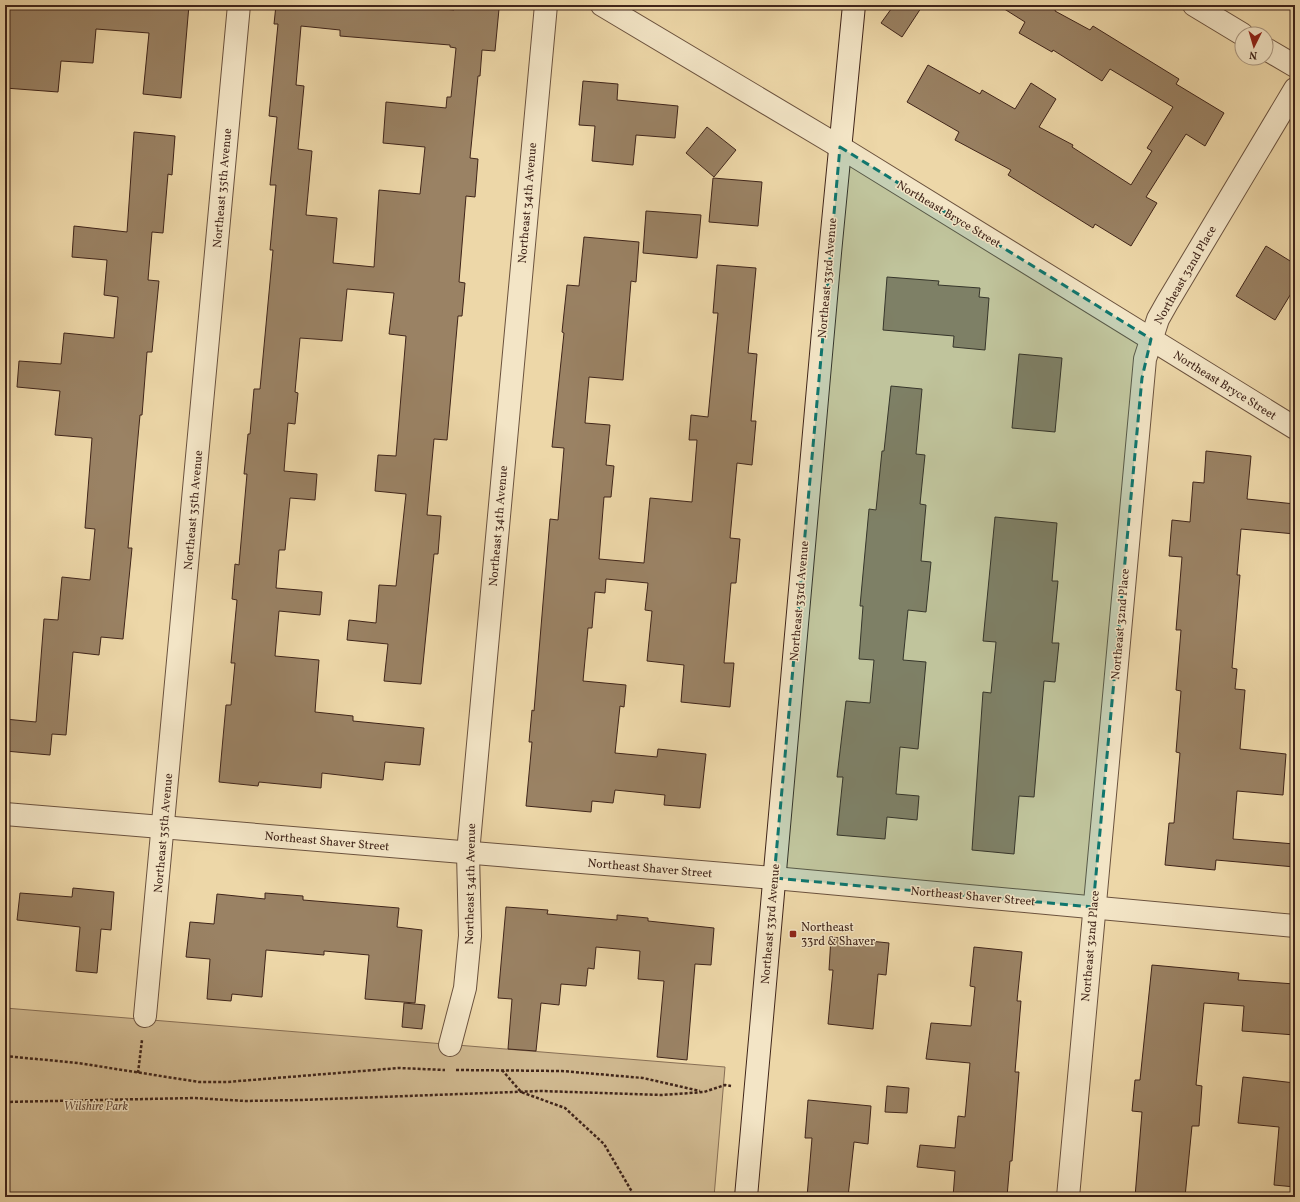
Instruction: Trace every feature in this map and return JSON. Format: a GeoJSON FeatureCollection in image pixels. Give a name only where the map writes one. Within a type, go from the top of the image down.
{"type":"FeatureCollection","features":[{"type":"Feature","properties":{"kind":"street","name":"Northeast 35th Avenue"},"geometry":{"type":"LineString","coordinates":[[145,1016],[164,827],[239,5]]}},
{"type":"Feature","properties":{"kind":"street","name":"Northeast 34th Avenue"},"geometry":{"type":"LineString","coordinates":[[450,1045],[466,988],[470,936],[468,853],[546,5]]}},
{"type":"Feature","properties":{"kind":"street","name":"Northeast Bryce Street"},"geometry":{"type":"LineString","coordinates":[[602,5],[840,147],[1295,428]]}},
{"type":"Feature","properties":{"kind":"street","name":"Northeast 33rd Avenue"},"geometry":{"type":"LineString","coordinates":[[746,1197],[854,5]]}},
{"type":"Feature","properties":{"kind":"street"},"geometry":{"type":"LineString","coordinates":[[1194,5],[1234,29]]}},
{"type":"Feature","properties":{"kind":"street"},"geometry":{"type":"LineString","coordinates":[[1274,54],[1295,66]]}},
{"type":"Feature","properties":{"kind":"street","name":"Northeast 32nd Place"},"geometry":{"type":"LineString","coordinates":[[1068,1197],[1142,378],[1151,339],[1158,319],[1295,89]]}},
{"type":"Feature","properties":{"kind":"street","name":"Northeast Shaver Street"},"geometry":{"type":"LineString","coordinates":[[5,814],[774,878],[1295,926]]}},
{"type":"Feature","properties":{"kind":"path"},"geometry":{"type":"LineString","coordinates":[[138,1073],[145,1016]]}},
{"type":"Feature","properties":{"kind":"path"},"geometry":{"type":"LineString","coordinates":[[5,1056],[78,1063],[199,1082],[227,1082],[398,1068],[446,1070]]}},
{"type":"Feature","properties":{"kind":"path"},"geometry":{"type":"LineString","coordinates":[[501,1069],[521,1092],[565,1108],[604,1144],[635,1197]]}},
{"type":"Feature","properties":{"kind":"path"},"geometry":{"type":"LineString","coordinates":[[454,1070],[501,1069],[562,1071],[643,1078],[704,1092]]}},
{"type":"Feature","properties":{"kind":"path"},"geometry":{"type":"LineString","coordinates":[[5,1102],[194,1098],[246,1101],[300,1100],[521,1092],[662,1095],[704,1092],[725,1086]]}},
{"type":"Feature","properties":{"kind":"highlighted area"},"geometry":{"type":"Polygon","coordinates":[[[840,147],[1151,339],[1142,378],[1093,907],[774,878],[840,147]]]}},
{"type":"Feature","properties":{"kind":"green space","name":"Wilshire Park"},"geometry":{"type":"Polygon","coordinates":[[[5,1008],[725,1067],[714,1197],[5,1197],[5,1008]]]}},
{"type":"Feature","properties":{"kind":"building"},"geometry":{"type":"Polygon","coordinates":[[[5,5],[189,5],[181,98],[143,94],[149,33],[96,29],[93,63],[61,61],[58,92],[5,88],[5,5]]]}},
{"type":"Feature","properties":{"kind":"building"},"geometry":{"type":"Polygon","coordinates":[[[276,5],[400,5],[454,10],[455,5],[499,9],[495,51],[482,50],[480,76],[478,76],[470,158],[478,159],[475,197],[466,196],[459,282],[465,283],[462,316],[458,316],[447,440],[434,439],[427,515],[441,516],[438,554],[434,554],[421,684],[384,681],[388,644],[347,640],[349,620],[376,623],[379,585],[396,586],[406,494],[375,491],[378,455],[396,456],[406,336],[389,334],[394,293],[347,289],[342,341],[300,338],[295,392],[298,393],[295,424],[288,423],[284,471],[317,474],[315,500],[290,498],[285,550],[279,550],[276,588],[322,592],[320,615],[279,611],[275,656],[319,660],[315,712],[353,716],[353,721],[424,728],[420,765],[385,762],[383,780],[322,773],[321,788],[259,782],[258,786],[219,782],[226,705],[231,705],[235,663],[231,663],[237,600],[232,599],[235,564],[239,565],[247,474],[244,474],[248,434],[250,434],[254,389],[260,389],[273,250],[270,250],[276,185],[270,185],[277,117],[269,116],[278,24],[274,24],[276,5]],[[301,26],[296,85],[304,86],[298,149],[312,151],[306,215],[337,218],[333,263],[374,267],[379,190],[420,194],[425,147],[383,143],[386,102],[446,108],[447,97],[451,97],[456,48],[450,47],[450,45],[340,36],[340,30],[301,26]]]}},
{"type":"Feature","properties":{"kind":"building"},"geometry":{"type":"Polygon","coordinates":[[[894,5],[923,5],[902,37],[881,23],[894,5]]]}},
{"type":"Feature","properties":{"kind":"building"},"geometry":{"type":"Polygon","coordinates":[[[998,5],[1057,5],[1055,11],[1090,30],[1093,26],[1179,79],[1176,84],[1224,113],[1205,146],[1186,134],[1146,197],[1157,203],[1131,246],[1095,224],[1093,228],[1008,175],[1011,170],[955,140],[959,132],[907,102],[928,65],[980,94],[982,90],[1015,109],[1031,83],[1056,99],[1039,127],[1073,145],[1072,147],[1131,185],[1152,151],[1147,148],[1173,107],[1110,69],[1102,81],[1053,50],[1052,52],[1019,33],[1025,22],[998,5]]]}},
{"type":"Feature","properties":{"kind":"building"},"geometry":{"type":"Polygon","coordinates":[[[583,81],[618,84],[617,100],[678,106],[675,138],[636,135],[633,165],[592,161],[595,126],[579,125],[583,81]]]}},
{"type":"Feature","properties":{"kind":"building"},"geometry":{"type":"Polygon","coordinates":[[[707,127],[736,150],[714,177],[686,153],[707,127]]]}},
{"type":"Feature","properties":{"kind":"building"},"geometry":{"type":"Polygon","coordinates":[[[134,132],[175,136],[172,175],[168,174],[163,233],[152,232],[148,280],[159,281],[152,352],[147,352],[142,415],[140,415],[128,548],[132,548],[123,639],[101,637],[99,655],[73,652],[66,735],[52,734],[50,755],[5,751],[5,719],[36,722],[44,619],[58,620],[62,577],[90,580],[95,529],[85,528],[92,438],[55,435],[60,391],[17,387],[19,361],[61,364],[64,333],[114,338],[118,297],[104,295],[107,260],[72,257],[74,226],[127,232],[134,132]]]}},
{"type":"Feature","properties":{"kind":"building"},"geometry":{"type":"Polygon","coordinates":[[[713,178],[762,182],[758,226],[709,222],[713,178]]]}},
{"type":"Feature","properties":{"kind":"building"},"geometry":{"type":"Polygon","coordinates":[[[646,211],[701,215],[697,258],[643,253],[646,211]]]}},
{"type":"Feature","properties":{"kind":"building"},"geometry":{"type":"Polygon","coordinates":[[[584,237],[639,242],[636,282],[631,281],[623,380],[589,377],[585,423],[610,425],[606,465],[614,466],[611,497],[604,497],[599,559],[644,563],[650,498],[692,502],[697,440],[689,440],[691,415],[708,417],[718,313],[713,313],[717,265],[756,268],[748,353],[757,354],[751,421],[756,421],[752,465],[737,463],[730,538],[740,539],[736,583],[731,583],[724,663],[734,663],[730,707],[681,702],[684,665],[647,661],[652,611],[645,610],[648,583],[606,579],[605,593],[595,592],[592,628],[588,628],[583,681],[626,685],[624,707],[620,706],[615,753],[657,757],[658,749],[706,754],[700,808],[664,805],[665,795],[615,790],[613,803],[592,801],[591,812],[526,806],[532,742],[529,742],[532,710],[534,711],[550,519],[558,520],[564,448],[552,447],[564,333],[562,332],[567,285],[579,286],[584,237]]]}},
{"type":"Feature","properties":{"kind":"building"},"geometry":{"type":"Polygon","coordinates":[[[1266,246],[1295,264],[1295,287],[1275,320],[1236,296],[1266,246]]]}},
{"type":"Feature","properties":{"kind":"building"},"geometry":{"type":"Polygon","coordinates":[[[887,277],[939,281],[938,285],[980,288],[979,297],[989,298],[985,350],[953,347],[954,336],[883,330],[887,277]]]}},
{"type":"Feature","properties":{"kind":"building"},"geometry":{"type":"Polygon","coordinates":[[[1019,354],[1062,358],[1055,432],[1012,428],[1019,354]]]}},
{"type":"Feature","properties":{"kind":"building"},"geometry":{"type":"Polygon","coordinates":[[[891,386],[922,389],[916,454],[925,455],[920,504],[926,505],[921,561],[931,562],[926,612],[908,610],[903,660],[926,662],[918,749],[900,747],[896,794],[919,796],[917,820],[887,817],[885,839],[837,835],[843,777],[837,777],[846,701],[870,703],[874,660],[859,659],[863,606],[860,606],[869,509],[876,510],[891,386]]]}},
{"type":"Feature","properties":{"kind":"building"},"geometry":{"type":"Polygon","coordinates":[[[1206,451],[1251,456],[1247,499],[1295,504],[1295,534],[1241,529],[1237,575],[1240,575],[1232,668],[1237,669],[1235,689],[1245,690],[1240,749],[1286,754],[1283,795],[1237,791],[1233,839],[1295,844],[1295,867],[1216,860],[1215,870],[1165,865],[1169,823],[1174,823],[1180,753],[1176,752],[1181,691],[1176,690],[1181,630],[1176,630],[1182,557],[1169,556],[1172,520],[1190,522],[1193,482],[1204,483],[1206,451]]]}},
{"type":"Feature","properties":{"kind":"building"},"geometry":{"type":"Polygon","coordinates":[[[995,517],[1057,523],[1052,581],[1058,581],[1052,643],[1059,643],[1055,682],[1044,681],[1034,797],[1019,796],[1014,854],[972,850],[983,692],[991,693],[996,642],[983,641],[995,517]]]}},
{"type":"Feature","properties":{"kind":"building"},"geometry":{"type":"Polygon","coordinates":[[[73,888],[114,892],[111,930],[101,929],[97,973],[76,971],[80,927],[17,920],[20,893],[72,897],[73,888]]]}},
{"type":"Feature","properties":{"kind":"building"},"geometry":{"type":"Polygon","coordinates":[[[265,893],[303,896],[303,900],[399,908],[397,927],[422,930],[415,1003],[365,999],[369,955],[324,951],[324,955],[266,950],[262,997],[232,994],[231,1001],[207,999],[210,959],[186,957],[190,922],[214,924],[217,894],[265,899],[265,893]]]}},
{"type":"Feature","properties":{"kind":"building"},"geometry":{"type":"Polygon","coordinates":[[[506,907],[548,910],[547,914],[617,920],[617,915],[648,918],[648,921],[714,928],[711,965],[695,964],[687,1060],[657,1057],[664,981],[638,979],[640,951],[596,947],[594,969],[588,968],[586,986],[561,984],[559,1005],[541,1003],[536,1051],[508,1049],[512,999],[498,998],[506,907]]]}},
{"type":"Feature","properties":{"kind":"building"},"geometry":{"type":"Polygon","coordinates":[[[831,937],[889,943],[886,975],[878,974],[873,1029],[828,1024],[833,970],[829,970],[831,937]]]}},
{"type":"Feature","properties":{"kind":"building"},"geometry":{"type":"Polygon","coordinates":[[[974,947],[1022,952],[1017,1001],[1021,1001],[1015,1072],[1019,1072],[1012,1161],[1010,1161],[1007,1197],[953,1197],[955,1171],[917,1167],[920,1145],[955,1148],[958,1116],[965,1117],[970,1063],[926,1059],[931,1023],[971,1026],[975,987],[970,986],[974,947]]]}},
{"type":"Feature","properties":{"kind":"building"},"geometry":{"type":"Polygon","coordinates":[[[1152,965],[1239,973],[1238,980],[1295,984],[1295,1035],[1242,1031],[1244,1006],[1204,1003],[1196,1085],[1202,1086],[1199,1126],[1192,1126],[1185,1197],[1135,1197],[1142,1112],[1132,1111],[1135,1080],[1140,1080],[1152,965]]]}},
{"type":"Feature","properties":{"kind":"building"},"geometry":{"type":"Polygon","coordinates":[[[404,1003],[425,1005],[422,1029],[402,1027],[404,1003]]]}},
{"type":"Feature","properties":{"kind":"building"},"geometry":{"type":"Polygon","coordinates":[[[1243,1077],[1295,1083],[1295,1187],[1274,1185],[1279,1127],[1238,1123],[1243,1077]]]}},
{"type":"Feature","properties":{"kind":"building"},"geometry":{"type":"Polygon","coordinates":[[[887,1086],[909,1088],[907,1113],[885,1112],[887,1086]]]}},
{"type":"Feature","properties":{"kind":"building"},"geometry":{"type":"Polygon","coordinates":[[[808,1100],[871,1106],[868,1144],[854,1142],[848,1197],[807,1197],[812,1138],[805,1138],[808,1100]]]}},
{"type":"Feature","properties":{"kind":"place","name":"Northeast 33rd & Shaver"},"geometry":{"type":"Point","coordinates":[793,934]}}]}
